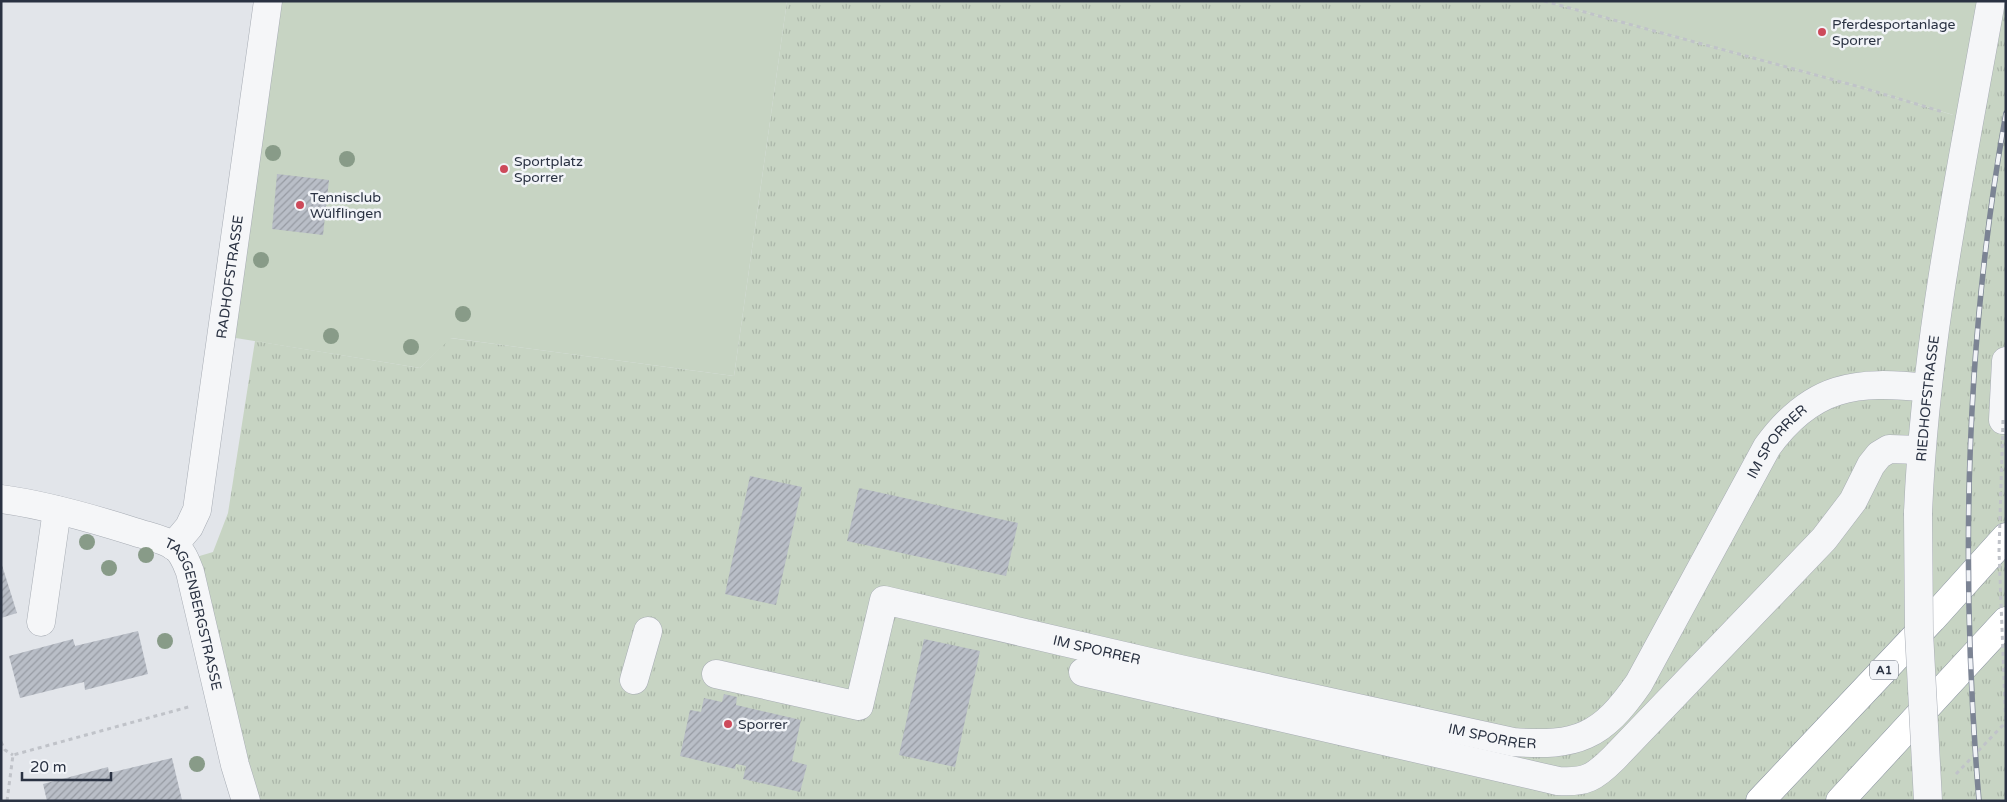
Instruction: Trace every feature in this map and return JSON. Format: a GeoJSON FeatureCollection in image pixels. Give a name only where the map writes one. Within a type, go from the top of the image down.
{"type":"FeatureCollection","features":[{"type":"Feature","properties":{"kind":"highway","name":"A1"},"geometry":{"type":"LineString","coordinates":[[1760,801],[1932,619],[2006,537]]}},
{"type":"Feature","properties":{"kind":"highway"},"geometry":{"type":"LineString","coordinates":[[1840,801],[2006,621]]}},
{"type":"Feature","properties":{"kind":"street","name":"RADHOFSTRASSE"},"geometry":{"type":"LineString","coordinates":[[174,546],[190,527],[197,510],[268,1]]}},
{"type":"Feature","properties":{"kind":"street","name":"RIEDHOFSTRASSE"},"geometry":{"type":"LineString","coordinates":[[1928,801],[1919,632],[1918,513],[1921,450],[1927,388],[1944,269],[1991,1]]}},
{"type":"Feature","properties":{"kind":"street"},"geometry":{"type":"LineString","coordinates":[[2002,420],[2006,362]]}},
{"type":"Feature","properties":{"kind":"street","name":"IM SPORRER"},"geometry":{"type":"LineString","coordinates":[[716,674],[859,706],[884,600],[1513,742],[1548,745],[1579,738],[1605,725],[1623,706],[1639,684],[1767,447],[1781,428],[1798,412],[1823,396],[1848,387],[1875,383],[1927,388]]}},
{"type":"Feature","properties":{"kind":"street"},"geometry":{"type":"LineString","coordinates":[[1084,672],[1483,764],[1558,780],[1575,782],[1583,780],[1601,771],[1824,539],[1853,501],[1871,465],[1879,455],[1889,449],[1921,450]]}},
{"type":"Feature","properties":{"kind":"street","name":"TAGGENBERGSTRASSE"},"geometry":{"type":"LineString","coordinates":[[1,499],[57,510],[124,528],[174,546],[186,560],[219,699],[246,801]]}},
{"type":"Feature","properties":{"kind":"street"},"geometry":{"type":"LineString","coordinates":[[41,622],[57,510]]}},
{"type":"Feature","properties":{"kind":"street"},"geometry":{"type":"LineString","coordinates":[[634,680],[648,631]]}},
{"type":"Feature","properties":{"kind":"path"},"geometry":{"type":"LineString","coordinates":[[1544,1],[1860,87],[1970,120]]}},
{"type":"Feature","properties":{"kind":"path"},"geometry":{"type":"LineString","coordinates":[[2002,420],[1999,551],[2006,731]]}},
{"type":"Feature","properties":{"kind":"path"},"geometry":{"type":"LineString","coordinates":[[1,742],[5,750],[13,755],[219,699]]}},
{"type":"Feature","properties":{"kind":"path"},"geometry":{"type":"LineString","coordinates":[[1950,779],[2006,722]]}},
{"type":"Feature","properties":{"kind":"path"},"geometry":{"type":"LineString","coordinates":[[7,801],[13,755]]}},
{"type":"Feature","properties":{"kind":"green space","name":"Sportplatz Sporrer"},"geometry":{"type":"Polygon","coordinates":[[[268,1],[787,1],[734,376],[451,338],[420,368],[223,336],[268,1]]]}},
{"type":"Feature","properties":{"kind":"green space"},"geometry":{"type":"Polygon","coordinates":[[[787,1],[1551,1],[1551,3],[1860,87],[1953,115],[1991,1],[2006,1],[2006,801],[246,801],[186,560],[213,552],[228,513],[255,341],[420,368],[450,338],[734,376],[787,1]]]}},
{"type":"Feature","properties":{"kind":"green space","name":"Pferdesportanlage Sporrer"},"geometry":{"type":"Polygon","coordinates":[[[1544,1],[1991,1],[1970,120],[1860,87],[1544,1]]]}},
{"type":"Feature","properties":{"kind":"building","name":"Tennisclub Wülflingen"},"geometry":{"type":"Polygon","coordinates":[[[277,174],[329,180],[323,235],[272,229],[277,174]]]}},
{"type":"Feature","properties":{"kind":"building"},"geometry":{"type":"Polygon","coordinates":[[[750,476],[802,487],[776,605],[725,594],[750,476]]]}},
{"type":"Feature","properties":{"kind":"building"},"geometry":{"type":"Polygon","coordinates":[[[859,488],[1018,523],[1006,576],[847,541],[859,488]]]}},
{"type":"Feature","properties":{"kind":"building"},"geometry":{"type":"Polygon","coordinates":[[[1,562],[17,613],[1,618],[1,562]]]}},
{"type":"Feature","properties":{"kind":"building"},"geometry":{"type":"Polygon","coordinates":[[[138,631],[148,674],[85,690],[84,682],[20,698],[9,656],[73,639],[75,646],[138,631]]]}},
{"type":"Feature","properties":{"kind":"building"},"geometry":{"type":"Polygon","coordinates":[[[924,639],[980,651],[955,767],[899,755],[924,639]]]}},
{"type":"Feature","properties":{"kind":"building"},"geometry":{"type":"Polygon","coordinates":[[[724,694],[737,697],[736,705],[801,720],[792,761],[807,765],[800,792],[743,779],[746,766],[736,764],[735,769],[680,756],[690,710],[701,712],[704,698],[722,702],[724,694]]]}},
{"type":"Feature","properties":{"kind":"building"},"geometry":{"type":"Polygon","coordinates":[[[172,758],[182,800],[47,801],[43,784],[108,767],[109,773],[172,758]]]}},
{"type":"Feature","properties":{"kind":"railway"},"geometry":{"type":"LineString","coordinates":[[1979,801],[1969,629],[1970,456],[1974,370],[1982,284],[1992,198],[2006,113]]}},
{"type":"Feature","properties":{"kind":"place","name":"Pferdesportanlage Sporrer"},"geometry":{"type":"Point","coordinates":[1822,32]}},
{"type":"Feature","properties":{"kind":"place","name":"Sportplatz Sporrer"},"geometry":{"type":"Point","coordinates":[504,169]}},
{"type":"Feature","properties":{"kind":"place","name":"Tennisclub Wülflingen"},"geometry":{"type":"Point","coordinates":[300,205]}},
{"type":"Feature","properties":{"kind":"place","name":"Sporrer"},"geometry":{"type":"Point","coordinates":[728,724]}}]}
